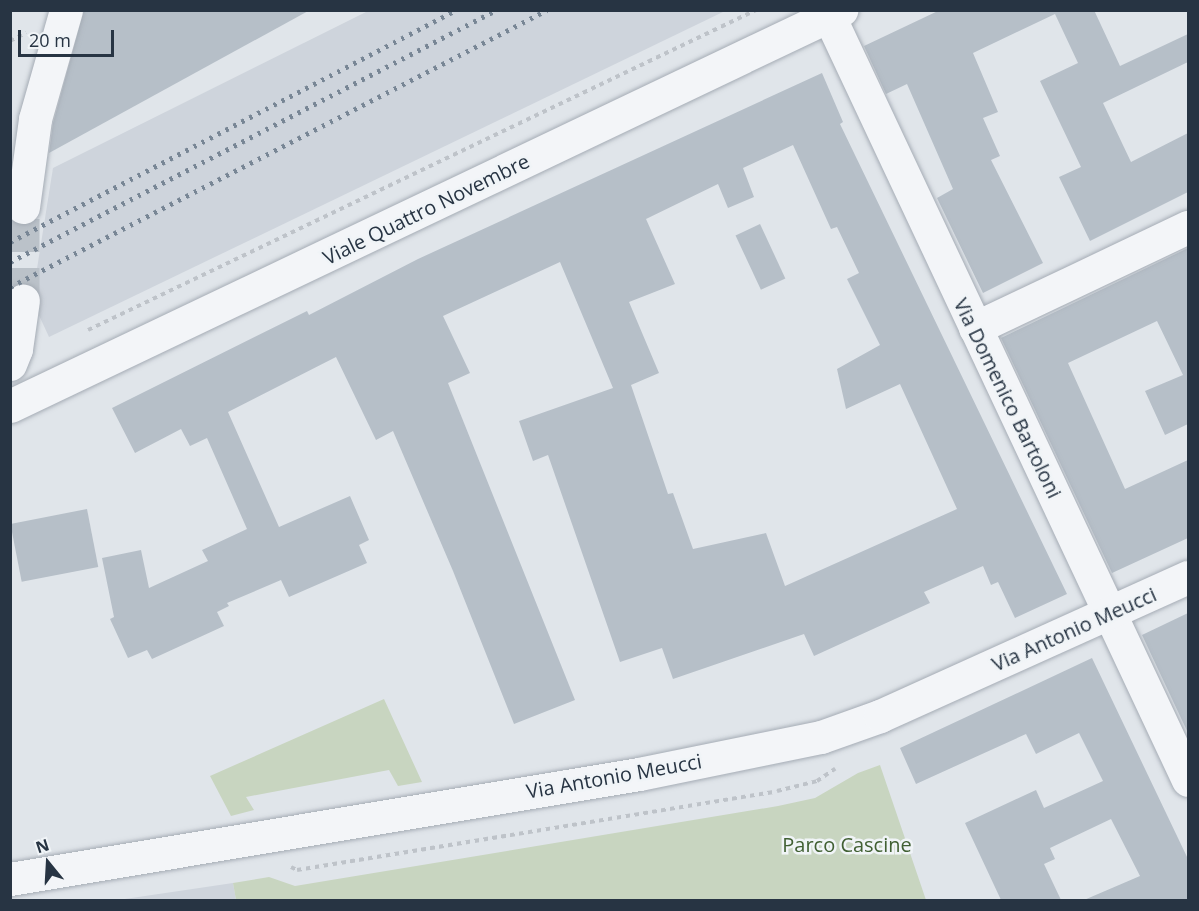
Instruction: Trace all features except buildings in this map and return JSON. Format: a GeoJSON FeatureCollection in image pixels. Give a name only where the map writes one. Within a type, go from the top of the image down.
{"type":"FeatureCollection","features":[{"type":"Feature","properties":{"kind":"street"},"geometry":{"type":"LineString","coordinates":[[23,207],[35,119],[66,10]]}},
{"type":"Feature","properties":{"kind":"street","name":"Via Domenico Bartoloni"},"geometry":{"type":"LineString","coordinates":[[835,13],[975,328],[1111,612],[1188,780]]}},
{"type":"Feature","properties":{"kind":"street","name":"Viale Quattro Novembre"},"geometry":{"type":"LineString","coordinates":[[10,406],[835,13]]}},
{"type":"Feature","properties":{"kind":"street"},"geometry":{"type":"LineString","coordinates":[[975,328],[1188,227]]}},
{"type":"Feature","properties":{"kind":"street"},"geometry":{"type":"LineString","coordinates":[[10,364],[16,349],[23,300]]}},
{"type":"Feature","properties":{"kind":"street","name":"Via Antonio Meucci"},"geometry":{"type":"LineString","coordinates":[[10,879],[639,774],[788,745],[846,730],[880,717],[1188,577]]}},
{"type":"Feature","properties":{"kind":"path"},"geometry":{"type":"LineString","coordinates":[[83,332],[756,10]]}},
{"type":"Feature","properties":{"kind":"shaded area"},"geometry":{"type":"Polygon","coordinates":[[[368,11],[725,11],[49,337],[32,300],[53,168],[368,11]]]}},
{"type":"Feature","properties":{"kind":"shaded area"},"geometry":{"type":"Polygon","coordinates":[[[233,883],[236,900],[118,900],[233,883]]]}},
{"type":"Feature","properties":{"kind":"green space"},"geometry":{"type":"Polygon","coordinates":[[[384,699],[422,782],[398,786],[389,770],[246,797],[254,810],[231,816],[210,776],[384,699]]]}},
{"type":"Feature","properties":{"kind":"green space","name":"Parco Cascine"},"geometry":{"type":"Polygon","coordinates":[[[880,765],[926,900],[236,900],[233,883],[269,877],[295,886],[778,806],[815,798],[858,773],[880,765]]]}},
{"type":"Feature","properties":{"kind":"tunnel"},"geometry":{"type":"LineString","coordinates":[[23,207],[23,300]]}},
{"type":"Feature","properties":{"kind":"railway"},"geometry":{"type":"LineString","coordinates":[[10,242],[456,10]]}},
{"type":"Feature","properties":{"kind":"railway"},"geometry":{"type":"LineString","coordinates":[[10,262],[496,10]]}},
{"type":"Feature","properties":{"kind":"railway"},"geometry":{"type":"LineString","coordinates":[[10,287],[547,10]]}}]}
